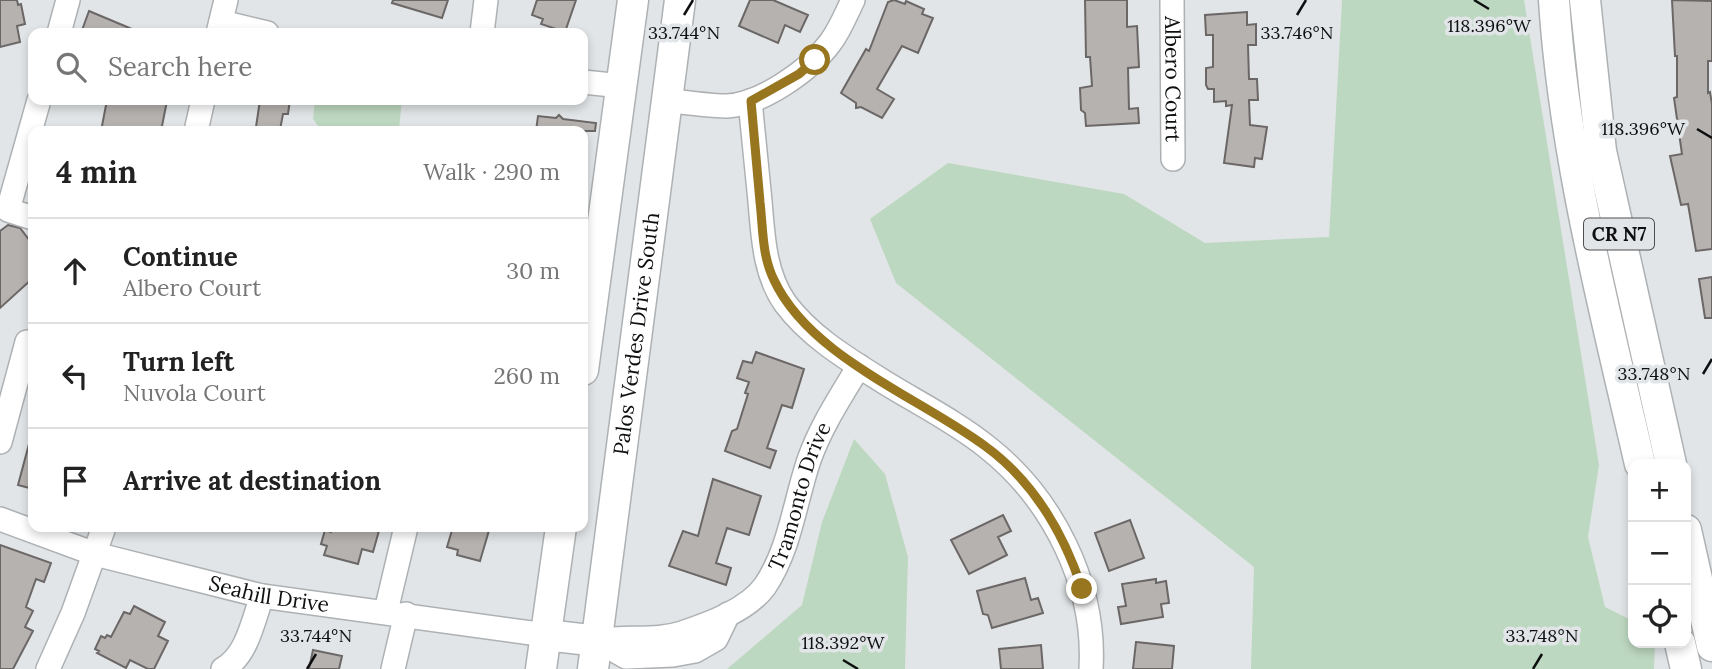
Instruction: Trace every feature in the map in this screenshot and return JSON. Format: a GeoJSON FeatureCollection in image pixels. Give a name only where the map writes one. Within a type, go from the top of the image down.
{"type":"FeatureCollection","features":[{"type":"Feature","properties":{"kind":"main road"},"geometry":{"type":"LineString","coordinates":[[588,334],[633,0]]}},
{"type":"Feature","properties":{"kind":"main road","name":"Palos Verdes Drive South"},"geometry":{"type":"LineString","coordinates":[[595,655],[680,0]]}},
{"type":"Feature","properties":{"kind":"main road","name":"CR N7"},"geometry":{"type":"LineString","coordinates":[[1554,0],[1556,38],[1580,199],[1639,459]]}},
{"type":"Feature","properties":{"kind":"main road","name":"CR N7"},"geometry":{"type":"LineString","coordinates":[[1585,0],[1601,152],[1670,459]]}},
{"type":"Feature","properties":{"kind":"main road"},"geometry":{"type":"LineString","coordinates":[[541,669],[560,532]]}},
{"type":"Feature","properties":{"kind":"main road"},"geometry":{"type":"LineString","coordinates":[[1691,552],[1712,646]]}},
{"type":"Feature","properties":{"kind":"main road"},"geometry":{"type":"LineString","coordinates":[[546,635],[595,655]]}},
{"type":"Feature","properties":{"kind":"main road"},"geometry":{"type":"LineString","coordinates":[[1681,648],[1686,669]]}},
{"type":"Feature","properties":{"kind":"street"},"geometry":{"type":"LineString","coordinates":[[60,28],[68,0]]}},
{"type":"Feature","properties":{"kind":"street"},"geometry":{"type":"LineString","coordinates":[[483,28],[486,0]]}},
{"type":"Feature","properties":{"kind":"street"},"geometry":{"type":"LineString","coordinates":[[668,101],[728,106],[751,101],[799,74],[815,60],[832,41],[853,0]]}},
{"type":"Feature","properties":{"kind":"street","name":"Albero Court"},"geometry":{"type":"LineString","coordinates":[[1172,0],[1173,159]]}},
{"type":"Feature","properties":{"kind":"street"},"geometry":{"type":"LineString","coordinates":[[222,18],[252,28]]}},
{"type":"Feature","properties":{"kind":"street"},"geometry":{"type":"LineString","coordinates":[[588,83],[622,86]]}},
{"type":"Feature","properties":{"kind":"street"},"geometry":{"type":"LineString","coordinates":[[751,101],[765,251],[772,277],[785,303],[828,346],[986,446],[1011,468],[1034,494],[1072,560],[1089,616],[1093,649],[1091,669]]}},
{"type":"Feature","properties":{"kind":"street"},"geometry":{"type":"LineString","coordinates":[[32,126],[38,105]]}},
{"type":"Feature","properties":{"kind":"street"},"geometry":{"type":"LineString","coordinates":[[196,126],[202,105]]}},
{"type":"Feature","properties":{"kind":"street"},"geometry":{"type":"LineString","coordinates":[[28,139],[8,210],[28,216]]}},
{"type":"Feature","properties":{"kind":"street"},"geometry":{"type":"LineString","coordinates":[[0,442],[27,342]]}},
{"type":"Feature","properties":{"kind":"street","name":"Tramonto Drive"},"geometry":{"type":"LineString","coordinates":[[595,655],[626,657],[695,651],[716,639],[728,614],[764,587],[789,532],[809,459],[826,421],[859,366]]}},
{"type":"Feature","properties":{"kind":"street","name":"Seahill Drive"},"geometry":{"type":"LineString","coordinates":[[0,519],[28,529]]}},
{"type":"Feature","properties":{"kind":"street","name":"Seahill Drive"},"geometry":{"type":"LineString","coordinates":[[35,532],[95,554],[262,596],[546,635]]}},
{"type":"Feature","properties":{"kind":"street"},"geometry":{"type":"LineString","coordinates":[[48,669],[73,613],[102,532]]}},
{"type":"Feature","properties":{"kind":"street"},"geometry":{"type":"LineString","coordinates":[[393,669],[405,532]]}},
{"type":"Feature","properties":{"kind":"street"},"geometry":{"type":"LineString","coordinates":[[223,669],[242,651],[262,596]]}},
{"type":"Feature","properties":{"kind":"green space"},"geometry":{"type":"Polygon","coordinates":[[[1342,0],[1524,0],[1599,465],[1588,537],[1605,607],[1628,618],[1628,648],[1655,648],[1654,669],[1251,669],[1254,567],[896,283],[870,219],[948,163],[1124,194],[1205,243],[1329,237],[1342,0]]]}},
{"type":"Feature","properties":{"kind":"green space"},"geometry":{"type":"Polygon","coordinates":[[[314,105],[401,105],[399,126],[318,126],[313,119],[314,105]]]}},
{"type":"Feature","properties":{"kind":"green space"},"geometry":{"type":"Polygon","coordinates":[[[854,439],[885,474],[908,557],[905,669],[727,669],[802,605],[822,522],[854,439]]]}},
{"type":"Feature","properties":{"kind":"building"},"geometry":{"type":"Polygon","coordinates":[[[0,0],[17,0],[18,5],[21,4],[25,24],[17,26],[20,42],[0,47],[0,0]]]}},
{"type":"Feature","properties":{"kind":"building"},"geometry":{"type":"Polygon","coordinates":[[[393,0],[448,0],[442,18],[392,3],[393,0]]]}},
{"type":"Feature","properties":{"kind":"building"},"geometry":{"type":"Polygon","coordinates":[[[537,0],[576,0],[566,28],[541,24],[543,19],[532,15],[537,0]]]}},
{"type":"Feature","properties":{"kind":"building"},"geometry":{"type":"Polygon","coordinates":[[[750,0],[773,0],[808,15],[800,32],[785,25],[778,43],[739,26],[750,0]]]}},
{"type":"Feature","properties":{"kind":"building"},"geometry":{"type":"Polygon","coordinates":[[[894,0],[905,4],[906,1],[924,9],[922,14],[933,18],[918,53],[902,46],[877,89],[894,99],[882,118],[861,107],[856,108],[856,103],[841,93],[866,49],[869,51],[888,2],[894,0]]]}},
{"type":"Feature","properties":{"kind":"building"},"geometry":{"type":"Polygon","coordinates":[[[1085,0],[1127,0],[1127,27],[1137,26],[1139,67],[1128,68],[1129,109],[1138,108],[1139,123],[1086,126],[1085,113],[1081,110],[1080,88],[1092,86],[1090,57],[1086,57],[1085,0]]]}},
{"type":"Feature","properties":{"kind":"building"},"geometry":{"type":"Polygon","coordinates":[[[1672,0],[1712,1],[1712,61],[1708,61],[1708,93],[1710,92],[1712,104],[1712,249],[1696,251],[1688,204],[1681,205],[1670,156],[1682,154],[1674,98],[1677,97],[1677,56],[1672,0]]]}},
{"type":"Feature","properties":{"kind":"building"},"geometry":{"type":"Polygon","coordinates":[[[89,11],[129,28],[83,28],[89,11]]]}},
{"type":"Feature","properties":{"kind":"building"},"geometry":{"type":"Polygon","coordinates":[[[1247,12],[1247,25],[1256,24],[1256,45],[1248,45],[1249,79],[1257,79],[1258,100],[1249,100],[1250,125],[1267,127],[1262,159],[1255,158],[1254,167],[1224,163],[1232,105],[1226,106],[1226,101],[1214,102],[1214,89],[1208,89],[1206,85],[1206,68],[1213,67],[1213,35],[1206,35],[1205,15],[1247,12]]]}},
{"type":"Feature","properties":{"kind":"building"},"geometry":{"type":"Polygon","coordinates":[[[106,105],[166,105],[162,126],[102,126],[106,105]]]}},
{"type":"Feature","properties":{"kind":"building"},"geometry":{"type":"Polygon","coordinates":[[[259,105],[289,105],[288,114],[283,114],[281,126],[256,126],[259,105]]]}},
{"type":"Feature","properties":{"kind":"building"},"geometry":{"type":"Polygon","coordinates":[[[559,115],[563,119],[596,123],[595,131],[588,131],[588,126],[537,126],[538,116],[556,118],[559,115]]]}},
{"type":"Feature","properties":{"kind":"building"},"geometry":{"type":"Polygon","coordinates":[[[8,225],[20,228],[28,238],[28,283],[0,308],[0,231],[8,225]]]}},
{"type":"Feature","properties":{"kind":"building"},"geometry":{"type":"Polygon","coordinates":[[[1712,277],[1712,318],[1705,318],[1699,279],[1712,277]]]}},
{"type":"Feature","properties":{"kind":"building"},"geometry":{"type":"Polygon","coordinates":[[[756,352],[804,369],[792,408],[782,405],[767,448],[776,451],[770,468],[725,451],[732,431],[737,429],[748,394],[745,393],[749,382],[737,378],[743,361],[752,363],[756,352]]]}},
{"type":"Feature","properties":{"kind":"building"},"geometry":{"type":"Polygon","coordinates":[[[28,448],[28,488],[18,485],[28,448]]]}},
{"type":"Feature","properties":{"kind":"building"},"geometry":{"type":"Polygon","coordinates":[[[713,479],[761,496],[749,535],[727,528],[716,563],[731,568],[726,585],[669,566],[683,531],[698,536],[713,479]]]}},
{"type":"Feature","properties":{"kind":"building"},"geometry":{"type":"Polygon","coordinates":[[[1003,515],[1011,531],[998,537],[1007,555],[969,574],[951,540],[1003,515]]]}},
{"type":"Feature","properties":{"kind":"building"},"geometry":{"type":"Polygon","coordinates":[[[1130,520],[1144,558],[1109,571],[1095,533],[1130,520]]]}},
{"type":"Feature","properties":{"kind":"building"},"geometry":{"type":"Polygon","coordinates":[[[324,532],[379,532],[373,552],[362,549],[358,564],[324,555],[327,546],[321,544],[324,532]]]}},
{"type":"Feature","properties":{"kind":"building"},"geometry":{"type":"Polygon","coordinates":[[[452,532],[489,532],[480,561],[457,555],[458,550],[447,547],[452,532]]]}},
{"type":"Feature","properties":{"kind":"building"},"geometry":{"type":"Polygon","coordinates":[[[0,545],[51,563],[44,582],[36,579],[26,607],[33,611],[25,627],[33,631],[13,669],[0,669],[0,545]]]}},
{"type":"Feature","properties":{"kind":"building"},"geometry":{"type":"Polygon","coordinates":[[[1025,578],[1031,600],[1038,598],[1043,613],[992,628],[988,615],[983,614],[977,591],[1025,578]]]}},
{"type":"Feature","properties":{"kind":"building"},"geometry":{"type":"Polygon","coordinates":[[[1156,579],[1156,583],[1166,581],[1169,603],[1161,604],[1163,617],[1121,624],[1118,607],[1126,606],[1122,584],[1156,579]]]}},
{"type":"Feature","properties":{"kind":"building"},"geometry":{"type":"Polygon","coordinates":[[[134,606],[165,622],[158,636],[168,641],[154,669],[148,669],[130,660],[126,668],[97,653],[99,651],[95,649],[101,636],[111,637],[124,612],[130,614],[134,606]]]}},
{"type":"Feature","properties":{"kind":"building"},"geometry":{"type":"Polygon","coordinates":[[[1136,642],[1174,646],[1172,669],[1133,669],[1136,642]]]}},
{"type":"Feature","properties":{"kind":"building"},"geometry":{"type":"Polygon","coordinates":[[[1041,645],[1043,669],[1001,669],[999,649],[1041,645]]]}},
{"type":"Feature","properties":{"kind":"building"},"geometry":{"type":"Polygon","coordinates":[[[313,650],[342,656],[339,669],[309,669],[313,650]]]}},
{"type":"Feature","properties":{"kind":"route"},"geometry":{"type":"LineString","coordinates":[[815,60],[799,74],[751,101],[765,251],[772,277],[785,303],[828,346],[986,446],[1011,468],[1034,494],[1054,525],[1072,560],[1082,589]]}}]}
